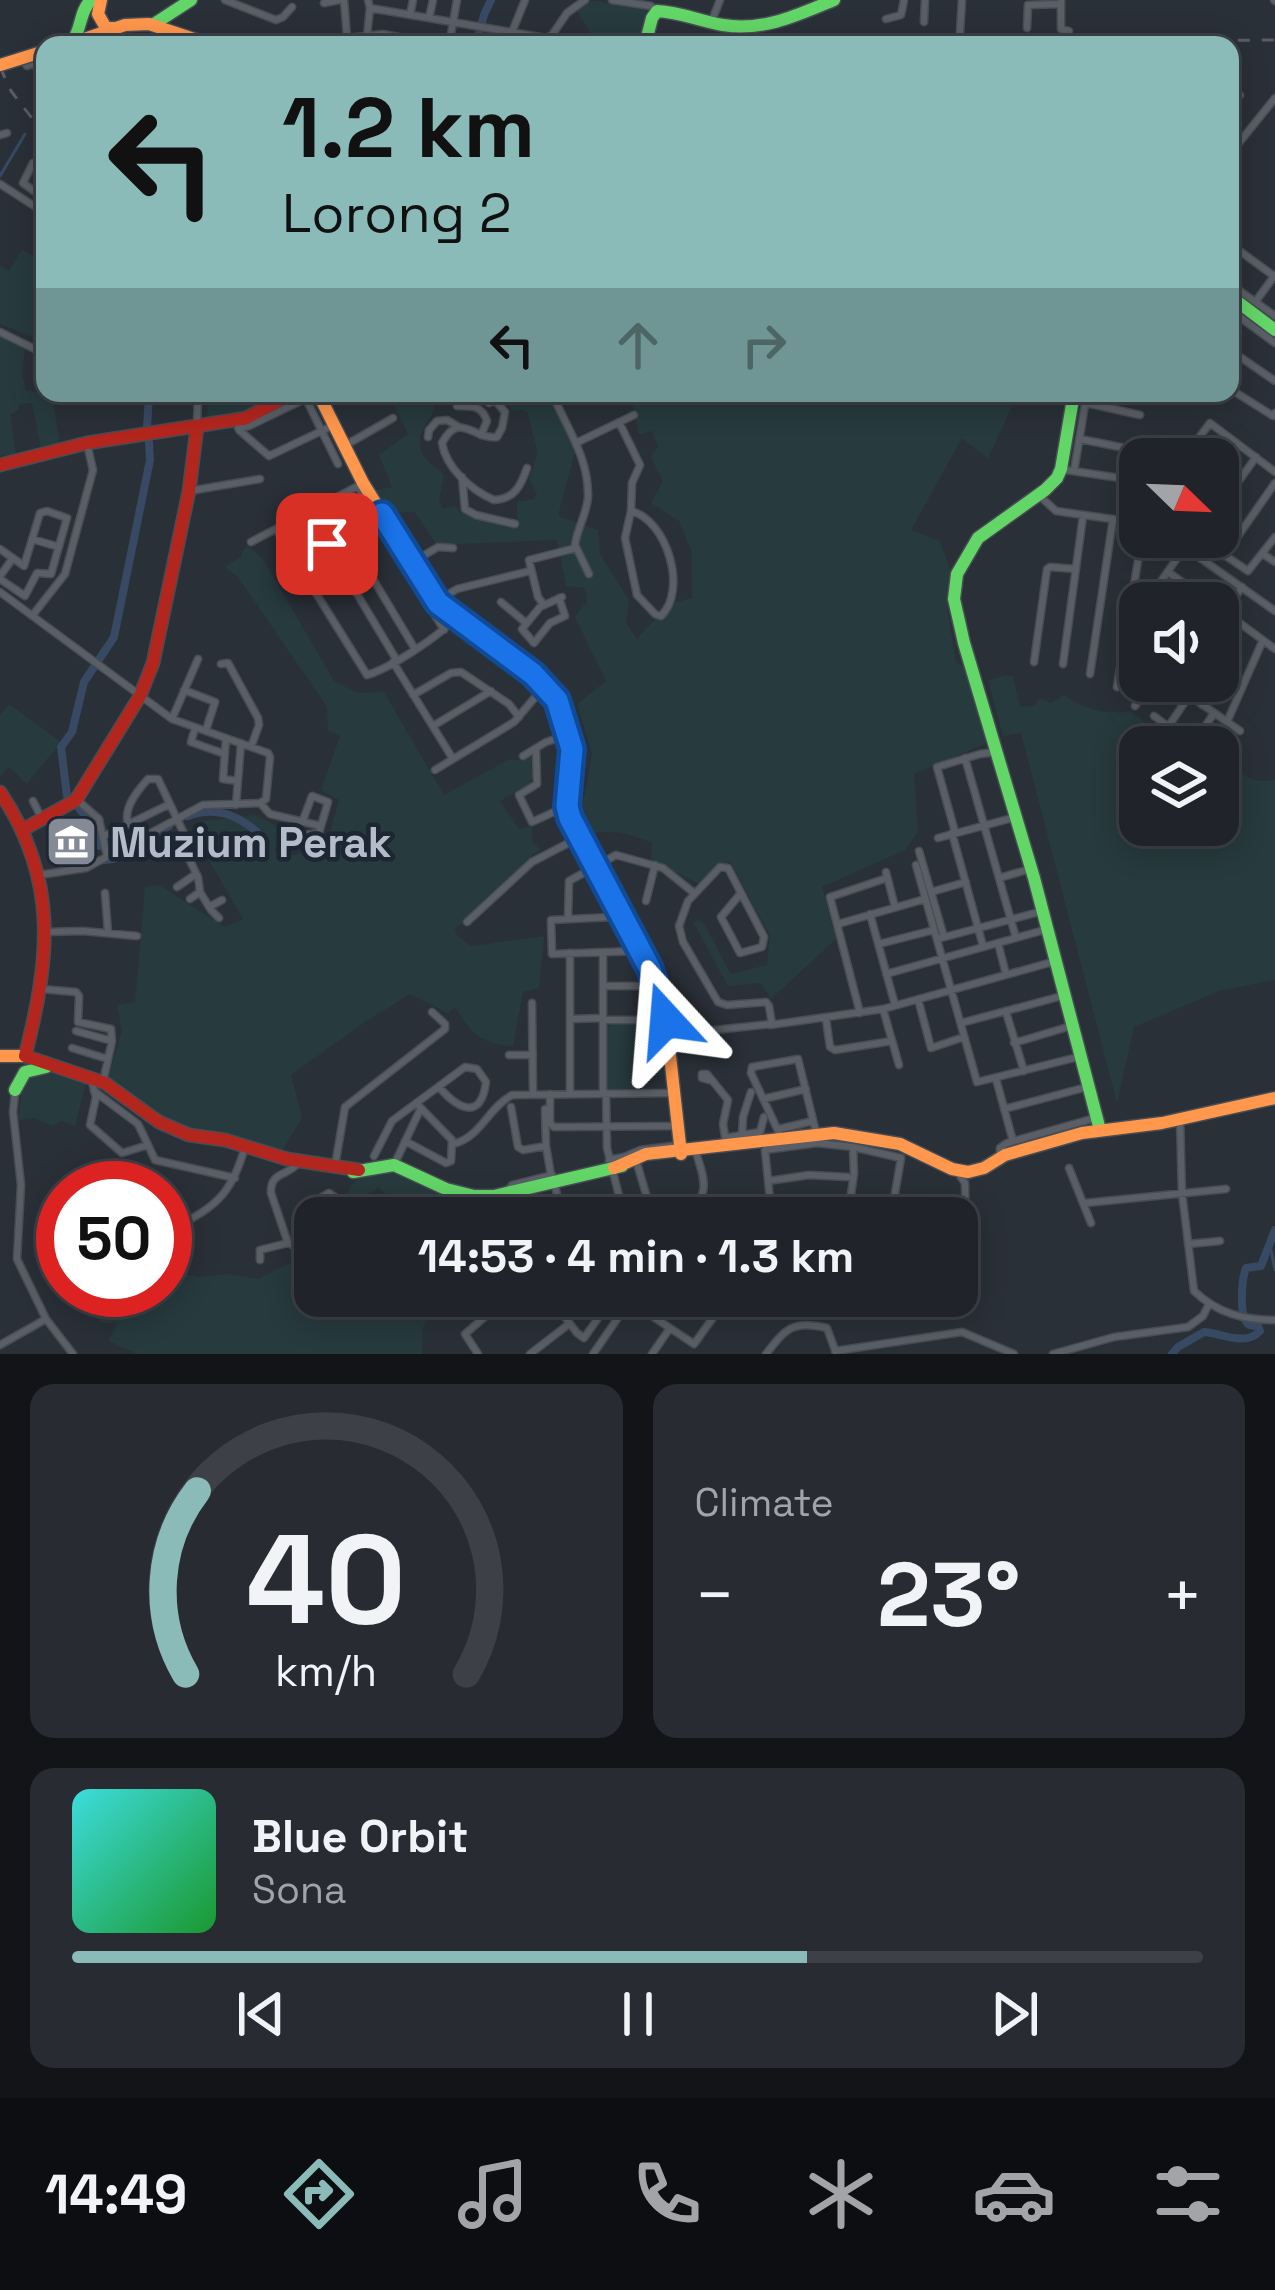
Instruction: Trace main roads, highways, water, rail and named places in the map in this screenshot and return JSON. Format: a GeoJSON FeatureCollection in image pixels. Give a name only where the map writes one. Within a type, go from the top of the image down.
{"type":"FeatureCollection","features":[{"type":"Feature","properties":{"kind":"main road"},"geometry":{"type":"LineString","coordinates":[[105,36],[154,24],[191,0]]}},
{"type":"Feature","properties":{"kind":"main road"},"geometry":{"type":"LineString","coordinates":[[647,36],[657,10],[744,28],[766,26],[834,0]]}},
{"type":"Feature","properties":{"kind":"main road"},"geometry":{"type":"LineString","coordinates":[[154,24],[178,36]]}},
{"type":"Feature","properties":{"kind":"main road"},"geometry":{"type":"LineString","coordinates":[[0,67],[36,57]]}},
{"type":"Feature","properties":{"kind":"main road"},"geometry":{"type":"LineString","coordinates":[[1239,310],[1275,336]]}},
{"type":"Feature","properties":{"kind":"main road"},"geometry":{"type":"LineString","coordinates":[[0,465],[87,443],[236,422],[276,402]]}},
{"type":"Feature","properties":{"kind":"main road"},"geometry":{"type":"LineString","coordinates":[[320,402],[327,428],[343,447],[361,485],[441,600],[545,685],[561,707],[572,760],[567,806],[657,986],[666,1020],[678,1151]]}},
{"type":"Feature","properties":{"kind":"main road"},"geometry":{"type":"LineString","coordinates":[[996,752],[985,689],[962,619],[960,584],[982,541],[1046,498],[1066,472],[1080,402]]}},
{"type":"Feature","properties":{"kind":"main road"},"geometry":{"type":"LineString","coordinates":[[24,829],[76,799],[140,696],[153,663],[190,490],[197,427]]}},
{"type":"Feature","properties":{"kind":"main road"},"geometry":{"type":"LineString","coordinates":[[1066,472],[978,538],[957,574],[954,599],[1101,1124]]}},
{"type":"Feature","properties":{"kind":"main road"},"geometry":{"type":"LineString","coordinates":[[0,792],[24,829],[39,874],[45,932],[41,989],[25,1056]]}},
{"type":"Feature","properties":{"kind":"main road"},"geometry":{"type":"LineString","coordinates":[[30,1036],[34,1050],[53,1064]]}},
{"type":"Feature","properties":{"kind":"main road"},"geometry":{"type":"LineString","coordinates":[[0,1056],[25,1056],[53,1064],[170,1128],[202,1138],[296,1161],[359,1170],[396,1164],[454,1192],[494,1196],[635,1159],[723,1143],[764,1145],[780,1133],[815,1128],[900,1144],[956,1170],[974,1171],[1001,1156],[1101,1124],[1180,1119],[1275,1098]]}},
{"type":"Feature","properties":{"kind":"main road"},"geometry":{"type":"LineString","coordinates":[[15,1090],[28,1070],[53,1064]]}},
{"type":"Feature","properties":{"kind":"main road"},"geometry":{"type":"LineString","coordinates":[[678,1151],[696,1152],[723,1143]]}},
{"type":"Feature","properties":{"kind":"waterway"},"geometry":{"type":"LineString","coordinates":[[478,36],[491,0]]}},
{"type":"Feature","properties":{"kind":"waterway"},"geometry":{"type":"LineString","coordinates":[[0,176],[25,134]]}},
{"type":"Feature","properties":{"kind":"waterway"},"geometry":{"type":"LineString","coordinates":[[147,428],[148,402]]}},
{"type":"Feature","properties":{"kind":"waterway"},"geometry":{"type":"LineString","coordinates":[[72,800],[67,796],[61,747],[72,732],[84,682],[114,637],[150,460],[149,443]]}},
{"type":"Feature","properties":{"kind":"waterway"},"geometry":{"type":"LineString","coordinates":[[75,803],[97,831],[100,846]]}},
{"type":"Feature","properties":{"kind":"waterway"},"geometry":{"type":"LineString","coordinates":[[188,816],[224,814],[257,832]]}},
{"type":"Feature","properties":{"kind":"waterway"},"geometry":{"type":"LineString","coordinates":[[104,860],[169,826]]}},
{"type":"Feature","properties":{"kind":"waterway"},"geometry":{"type":"LineString","coordinates":[[1172,1354],[1204,1332],[1241,1339],[1260,1331],[1243,1314],[1243,1280],[1246,1268],[1261,1266],[1275,1230]]}},
{"type":"Feature","properties":{"kind":"waterway"},"geometry":{"type":"LineString","coordinates":[[1270,1245],[1275,1270]]}},
{"type":"Feature","properties":{"kind":"railway"},"geometry":{"type":"LineString","coordinates":[[1239,40],[1275,40]]}},
{"type":"Feature","properties":{"kind":"railway"},"geometry":{"type":"LineString","coordinates":[[0,67],[11,91],[36,123]]}},
{"type":"Feature","properties":{"kind":"place","name":"Muzium Perak"},"geometry":{"type":"Point","coordinates":[71,842]}}]}
